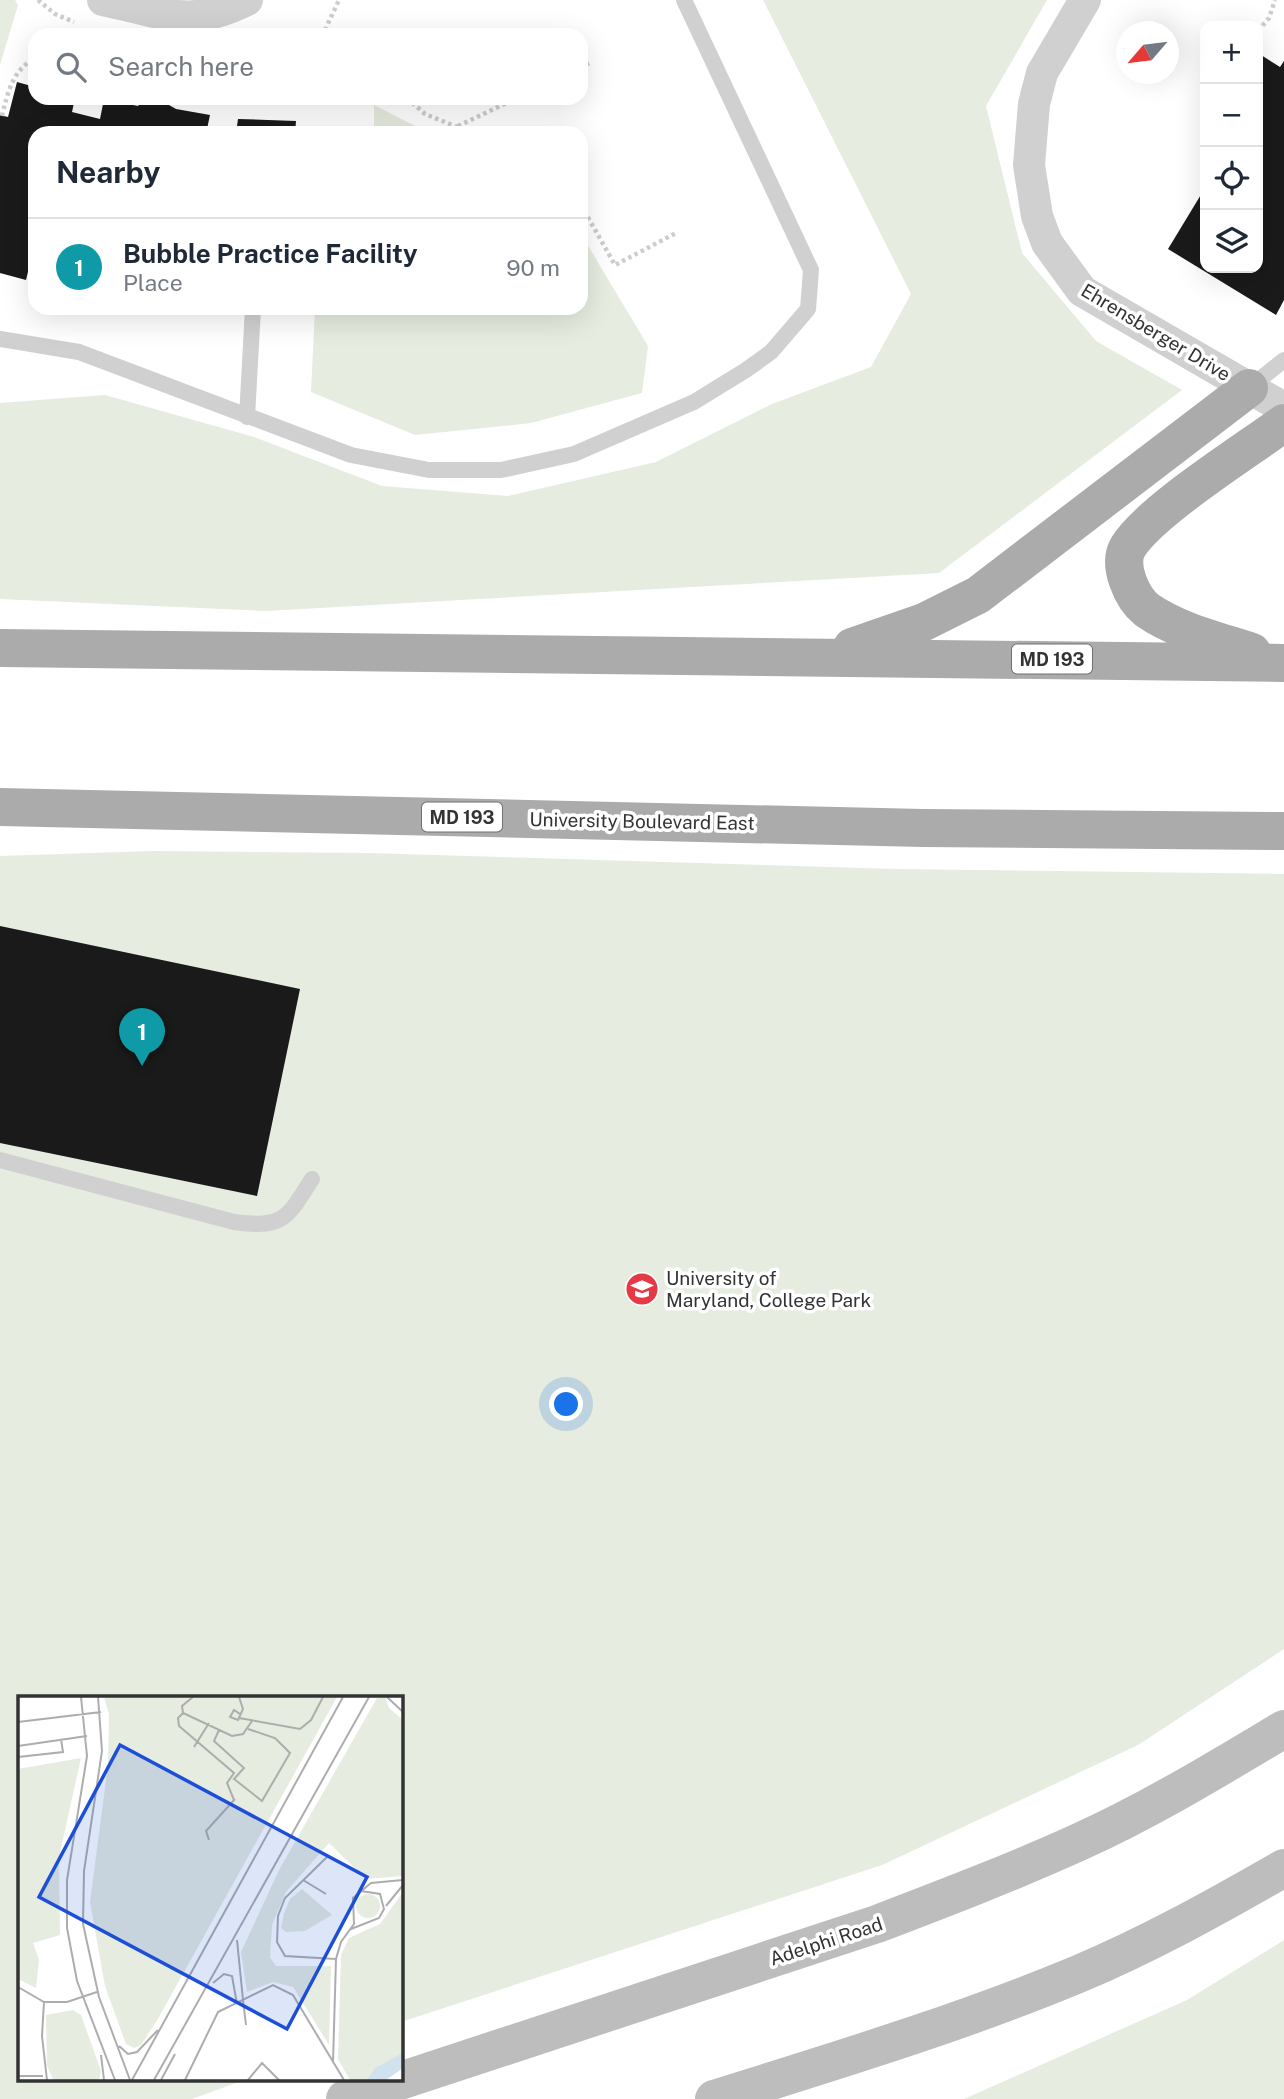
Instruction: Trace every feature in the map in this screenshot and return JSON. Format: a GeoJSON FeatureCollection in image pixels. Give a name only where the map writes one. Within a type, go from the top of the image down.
{"type":"FeatureCollection","features":[{"type":"Feature","properties":{"kind":"main road"},"geometry":{"type":"LineString","coordinates":[[820,655],[873,641],[924,622],[978,595],[1249,388]]}},
{"type":"Feature","properties":{"kind":"main road"},"geometry":{"type":"LineString","coordinates":[[1284,423],[1152,520],[1127,549],[1125,567],[1129,584],[1146,609],[1199,634],[1284,663]]}},
{"type":"Feature","properties":{"kind":"main road","name":"MD 193"},"geometry":{"type":"LineString","coordinates":[[0,648],[554,656],[820,655],[1284,663]]}},
{"type":"Feature","properties":{"kind":"main road","name":"University Boulevard East"},"geometry":{"type":"LineString","coordinates":[[0,807],[923,828],[1284,831]]}},
{"type":"Feature","properties":{"kind":"main road","name":"Adelphi Road"},"geometry":{"type":"LineString","coordinates":[[402,2080],[877,1924],[959,1893],[1081,1842],[1195,1783],[1284,1729]]}},
{"type":"Feature","properties":{"kind":"main road"},"geometry":{"type":"LineString","coordinates":[[714,2099],[858,2054],[1076,1975],[1195,1920],[1284,1868]]}},
{"type":"Feature","properties":{"kind":"main road","name":"Adelphi Road"},"geometry":{"type":"LineString","coordinates":[[345,2099],[397,2082]]}},
{"type":"Feature","properties":{"kind":"street"},"geometry":{"type":"LineString","coordinates":[[117,1],[167,16],[189,18],[222,12],[247,0]]}},
{"type":"Feature","properties":{"kind":"street","name":"Ehrensberger Drive"},"geometry":{"type":"LineString","coordinates":[[1085,0],[1042,73],[1034,104],[1030,177],[1037,216],[1047,243],[1082,291],[1284,408]]}},
{"type":"Feature","properties":{"kind":"lane"},"geometry":{"type":"LineString","coordinates":[[0,339],[79,352],[351,455],[429,470],[501,470],[574,454],[682,407],[746,370],[771,352],[808,309],[811,270],[684,0]]}},
{"type":"Feature","properties":{"kind":"lane"},"geometry":{"type":"LineString","coordinates":[[247,417],[253,315]]}},
{"type":"Feature","properties":{"kind":"lane"},"geometry":{"type":"LineString","coordinates":[[1249,388],[1284,360]]}},
{"type":"Feature","properties":{"kind":"lane"},"geometry":{"type":"LineString","coordinates":[[0,1160],[234,1222],[261,1226],[288,1216],[313,1179]]}},
{"type":"Feature","properties":{"kind":"path"},"geometry":{"type":"LineString","coordinates":[[38,0],[55,14],[76,23]]}},
{"type":"Feature","properties":{"kind":"path"},"geometry":{"type":"LineString","coordinates":[[325,28],[339,0]]}},
{"type":"Feature","properties":{"kind":"path"},"geometry":{"type":"LineString","coordinates":[[1263,25],[1269,18],[1275,0]]}},
{"type":"Feature","properties":{"kind":"path"},"geometry":{"type":"LineString","coordinates":[[2,116],[11,83],[28,62]]}},
{"type":"Feature","properties":{"kind":"path"},"geometry":{"type":"LineString","coordinates":[[415,105],[425,114],[458,126],[502,105]]}},
{"type":"Feature","properties":{"kind":"path"},"geometry":{"type":"LineString","coordinates":[[588,217],[615,265],[676,233]]}},
{"type":"Feature","properties":{"kind":"shaded area"},"geometry":{"type":"Polygon","coordinates":[[[0,0],[15,0],[18,5],[0,65],[0,0]]]}},
{"type":"Feature","properties":{"kind":"shaded area"},"geometry":{"type":"Polygon","coordinates":[[[763,0],[1047,0],[986,106],[1022,253],[1096,341],[1182,390],[939,573],[266,611],[0,599],[0,403],[105,395],[254,437],[382,486],[508,496],[656,462],[772,404],[871,367],[911,294],[763,0]]]}},
{"type":"Feature","properties":{"kind":"shaded area"},"geometry":{"type":"Polygon","coordinates":[[[374,105],[415,126],[374,126],[374,105]]]}},
{"type":"Feature","properties":{"kind":"shaded area"},"geometry":{"type":"Polygon","coordinates":[[[588,246],[648,346],[642,393],[531,423],[415,435],[311,392],[315,315],[588,315],[588,246]]]}},
{"type":"Feature","properties":{"kind":"shaded area","name":"University of Maryland, College Park"},"geometry":{"type":"Polygon","coordinates":[[[153,851],[369,853],[895,869],[1284,874],[1284,1649],[1138,1745],[882,1865],[402,2022],[402,1696],[18,1696],[18,2082],[239,2082],[192,2099],[0,2099],[0,856],[153,851]]]}},
{"type":"Feature","properties":{"kind":"shaded area"},"geometry":{"type":"Polygon","coordinates":[[[1284,1940],[1284,2099],[964,2099],[1187,2000],[1284,1940]]]}},
{"type":"Feature","properties":{"kind":"building"},"geometry":{"type":"Polygon","coordinates":[[[1263,56],[1280,67],[1284,61],[1284,300],[1276,315],[1207,273],[1263,273],[1263,56]]]}},
{"type":"Feature","properties":{"kind":"building"},"geometry":{"type":"Polygon","coordinates":[[[17,82],[28,85],[28,105],[74,105],[72,112],[100,119],[103,105],[169,105],[176,109],[210,115],[208,126],[28,126],[26,280],[0,273],[0,115],[8,117],[17,82]]]}},
{"type":"Feature","properties":{"kind":"building"},"geometry":{"type":"Polygon","coordinates":[[[238,119],[296,121],[296,126],[237,126],[238,119]]]}},
{"type":"Feature","properties":{"kind":"building"},"geometry":{"type":"Polygon","coordinates":[[[1200,196],[1200,269],[1168,249],[1200,196]]]}},
{"type":"Feature","properties":{"kind":"building"},"geometry":{"type":"Polygon","coordinates":[[[0,926],[300,989],[257,1196],[0,1143],[0,926]]]}},
{"type":"Feature","properties":{"kind":"place","name":"Bubble Practice Facility"},"geometry":{"type":"Point","coordinates":[142,1066]}},
{"type":"Feature","properties":{"kind":"place","name":"University of Maryland, College Park"},"geometry":{"type":"Point","coordinates":[642,1289]}}]}
